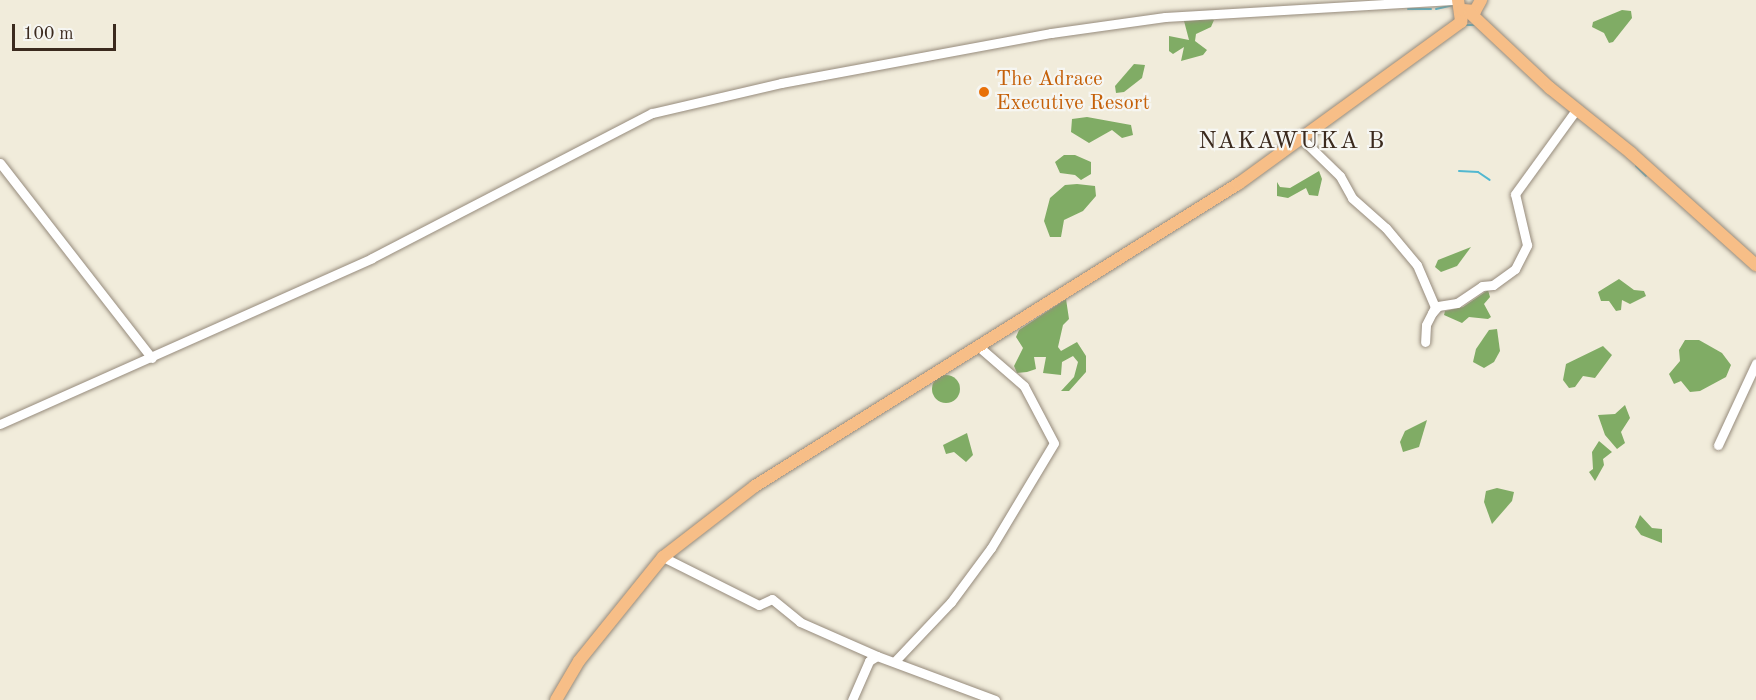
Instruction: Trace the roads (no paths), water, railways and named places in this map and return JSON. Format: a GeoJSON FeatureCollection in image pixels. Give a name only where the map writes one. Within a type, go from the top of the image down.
{"type":"FeatureCollection","features":[{"type":"Feature","properties":{"kind":"main road"},"geometry":{"type":"LineString","coordinates":[[1458,0],[1466,17],[1496,38],[1756,265]]}},
{"type":"Feature","properties":{"kind":"main road"},"geometry":{"type":"LineString","coordinates":[[556,700],[579,661],[663,557],[756,486],[1206,205],[1302,139],[1479,9],[1482,0]]}},
{"type":"Feature","properties":{"kind":"main road"},"geometry":{"type":"LineString","coordinates":[[1482,0],[1496,38]]}},
{"type":"Feature","properties":{"kind":"street"},"geometry":{"type":"LineString","coordinates":[[0,424],[372,258],[652,113],[781,82],[1050,33],[1209,13],[1348,3],[1452,0]]}},
{"type":"Feature","properties":{"kind":"street"},"geometry":{"type":"LineString","coordinates":[[1432,313],[1438,306],[1458,303],[1482,286],[1493,285],[1515,269],[1527,245],[1515,194],[1576,110]]}},
{"type":"Feature","properties":{"kind":"street"},"geometry":{"type":"LineString","coordinates":[[1302,139],[1335,170],[1351,197],[1386,228],[1417,265],[1435,307],[1425,342]]}},
{"type":"Feature","properties":{"kind":"street"},"geometry":{"type":"LineString","coordinates":[[0,163],[152,358]]}},
{"type":"Feature","properties":{"kind":"street"},"geometry":{"type":"LineString","coordinates":[[896,660],[951,602],[991,548],[1054,443],[1024,386],[978,346]]}},
{"type":"Feature","properties":{"kind":"street"},"geometry":{"type":"LineString","coordinates":[[1718,446],[1756,363]]}},
{"type":"Feature","properties":{"kind":"street"},"geometry":{"type":"LineString","coordinates":[[663,557],[759,604],[772,599],[800,622],[877,656],[896,660],[995,700]]}},
{"type":"Feature","properties":{"kind":"street"},"geometry":{"type":"LineString","coordinates":[[852,700],[869,661],[877,656]]}},
{"type":"Feature","properties":{"kind":"waterway"},"geometry":{"type":"LineString","coordinates":[[1436,9],[1454,5]]}},
{"type":"Feature","properties":{"kind":"waterway"},"geometry":{"type":"LineString","coordinates":[[1408,9],[1431,9]]}},
{"type":"Feature","properties":{"kind":"waterway"},"geometry":{"type":"LineString","coordinates":[[1463,25],[1475,25]]}},
{"type":"Feature","properties":{"kind":"waterway"},"geometry":{"type":"LineString","coordinates":[[1636,166],[1646,176]]}},
{"type":"Feature","properties":{"kind":"waterway"},"geometry":{"type":"LineString","coordinates":[[1459,171],[1478,172],[1490,180]]}},
{"type":"Feature","properties":{"kind":"place","name":"The Adrace Executive Resort"},"geometry":{"type":"Point","coordinates":[984,92]}},
{"type":"Feature","properties":{"kind":"district","name":"NAKAWUKA B"},"geometry":{"type":"Point","coordinates":[1292,143]}}]}
